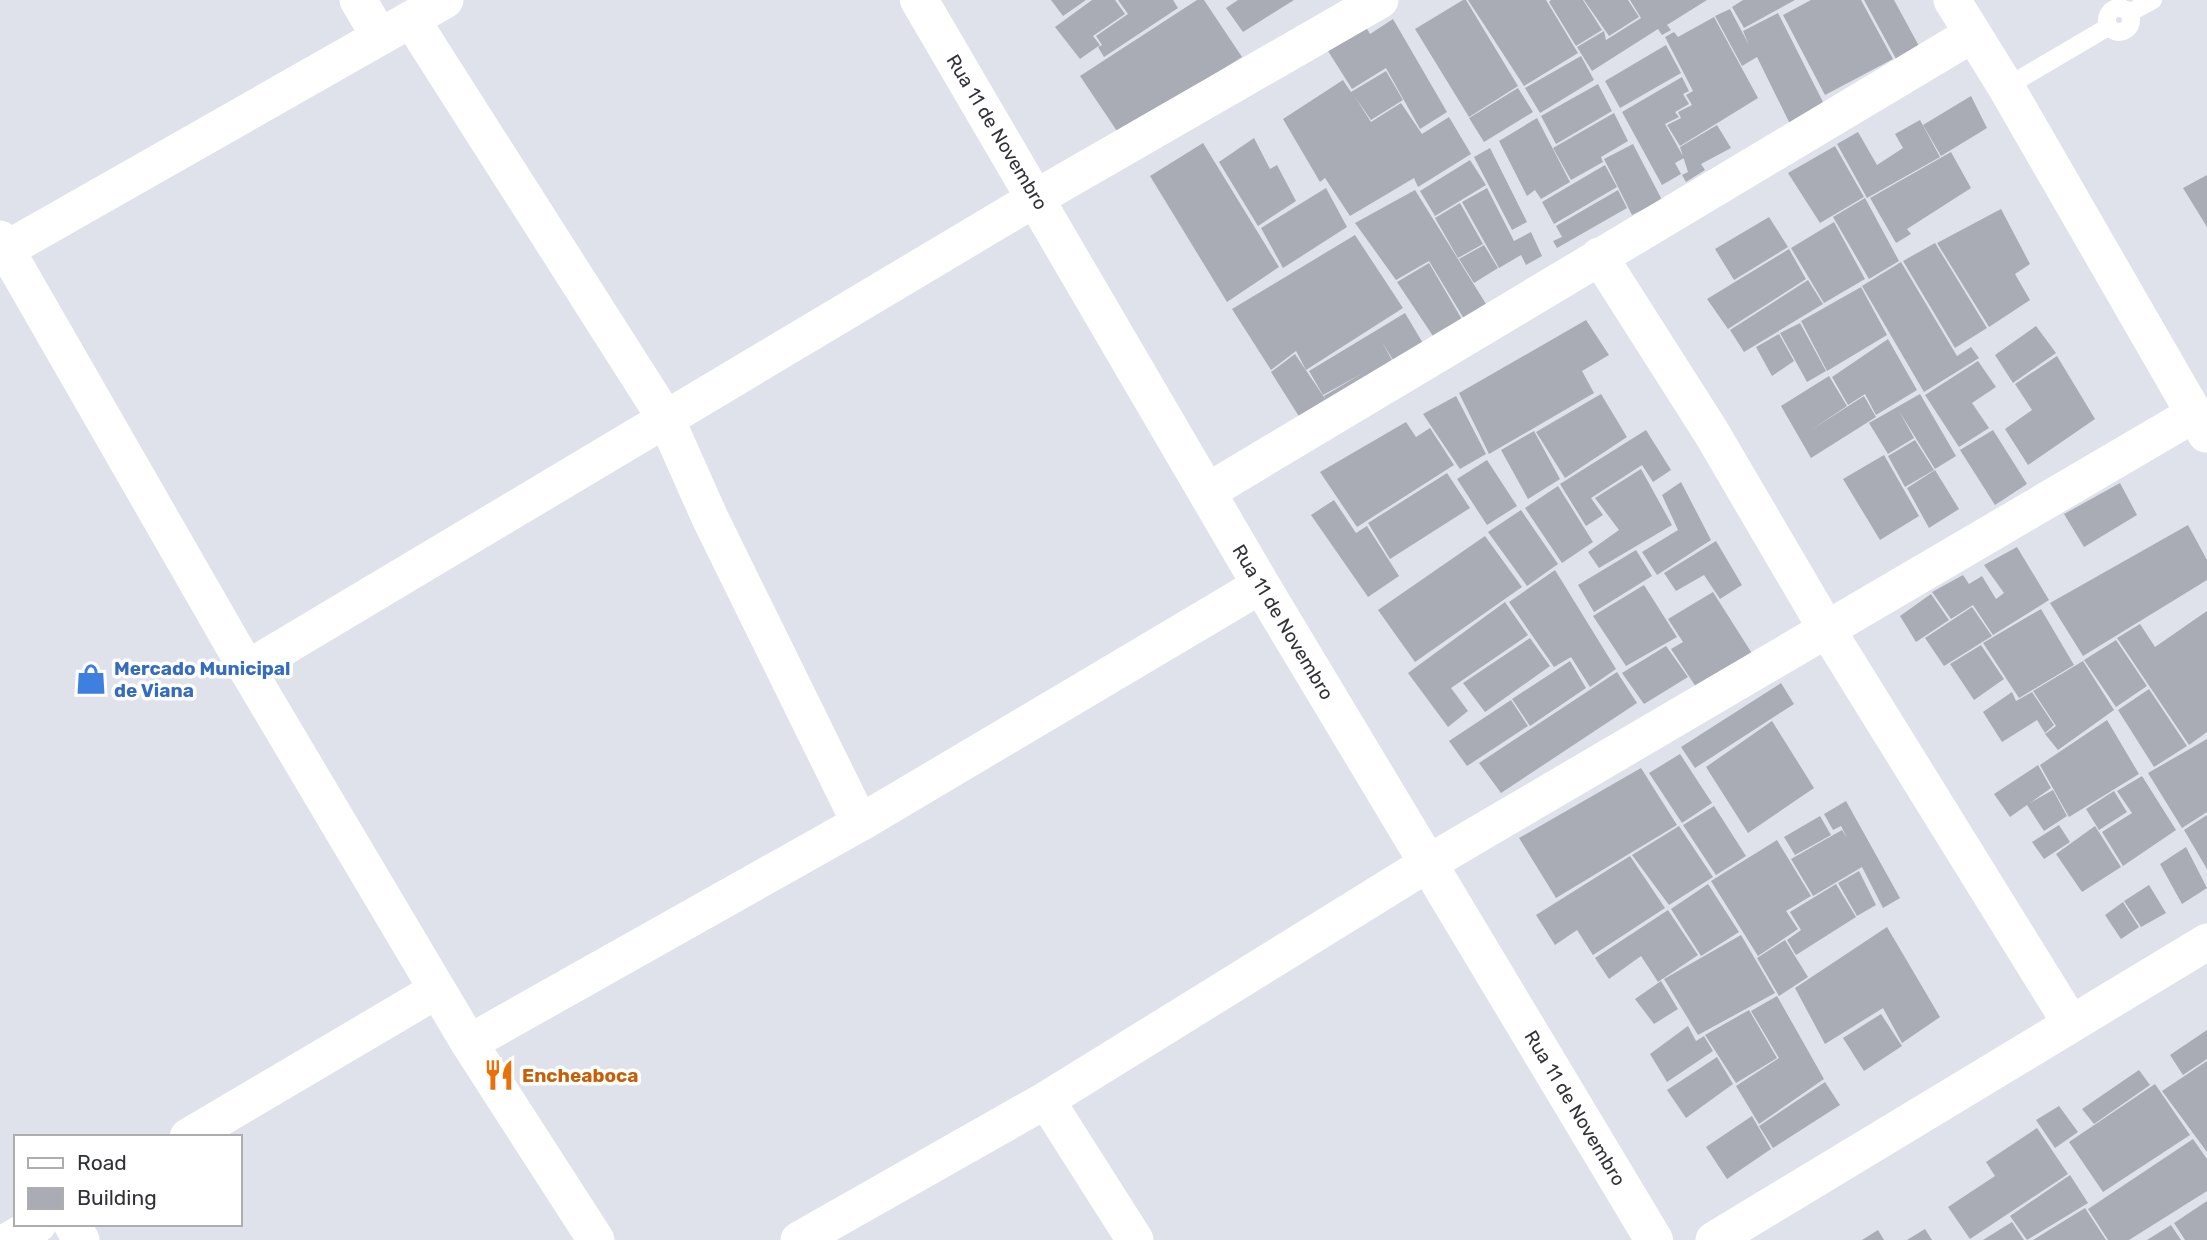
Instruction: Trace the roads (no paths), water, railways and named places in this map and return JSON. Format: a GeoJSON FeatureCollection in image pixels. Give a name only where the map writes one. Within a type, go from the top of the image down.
{"type":"FeatureCollection","features":[{"type":"Feature","properties":{"kind":"main road","name":"Rua 11 de Novembro"},"geometry":{"type":"LineString","coordinates":[[919,0],[1261,585],[1654,1240]]}},
{"type":"Feature","properties":{"kind":"street"},"geometry":{"type":"LineString","coordinates":[[358,0],[396,28],[666,419],[710,518],[860,823]]}},
{"type":"Feature","properties":{"kind":"street"},"geometry":{"type":"LineString","coordinates":[[444,0],[2,247],[468,1044],[596,1240]]}},
{"type":"Feature","properties":{"kind":"street"},"geometry":{"type":"LineString","coordinates":[[247,669],[1036,198],[1380,0]]}},
{"type":"Feature","properties":{"kind":"street"},"geometry":{"type":"LineString","coordinates":[[799,1240],[1046,1100],[1427,864],[1826,628],[2200,425],[2006,87],[1971,35],[1952,0]]}},
{"type":"Feature","properties":{"kind":"street"},"geometry":{"type":"LineString","coordinates":[[1207,492],[1971,35]]}},
{"type":"Feature","properties":{"kind":"street"},"geometry":{"type":"LineString","coordinates":[[1599,256],[1711,432],[1826,628],[2070,1023]]}},
{"type":"Feature","properties":{"kind":"street"},"geometry":{"type":"LineString","coordinates":[[468,1044],[860,823],[1261,585]]}},
{"type":"Feature","properties":{"kind":"street"},"geometry":{"type":"LineString","coordinates":[[1714,1240],[2207,942]]}},
{"type":"Feature","properties":{"kind":"street"},"geometry":{"type":"LineString","coordinates":[[191,1135],[437,990]]}},
{"type":"Feature","properties":{"kind":"street"},"geometry":{"type":"LineString","coordinates":[[1046,1100],[1135,1240]]}},
{"type":"Feature","properties":{"kind":"street"},"geometry":{"type":"LineString","coordinates":[[10,1240],[34,1226]]}},
{"type":"Feature","properties":{"kind":"lane"},"geometry":{"type":"LineString","coordinates":[[2006,87],[2108,27],[2109,13],[2116,8],[2129,13],[2153,0]]}},
{"type":"Feature","properties":{"kind":"place","name":"Mercado Municipal de Viana"},"geometry":{"type":"Point","coordinates":[91,679]}},
{"type":"Feature","properties":{"kind":"place","name":"Encheaboca"},"geometry":{"type":"Point","coordinates":[499,1075]}}]}
